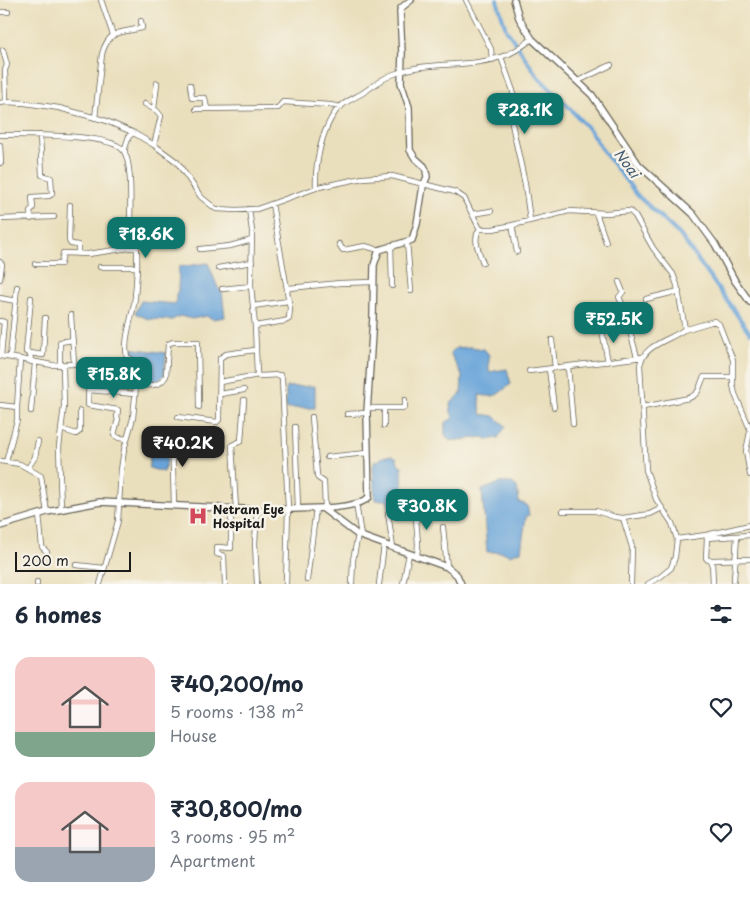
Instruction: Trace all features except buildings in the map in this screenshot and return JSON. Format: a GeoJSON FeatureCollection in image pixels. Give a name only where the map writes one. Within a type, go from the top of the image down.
{"type":"FeatureCollection","features":[{"type":"Feature","properties":{"kind":"street"},"geometry":{"type":"LineString","coordinates":[[102,0],[113,35]]}},
{"type":"Feature","properties":{"kind":"street"},"geometry":{"type":"LineString","coordinates":[[339,244],[343,250],[365,246],[379,250],[391,245],[407,242],[414,236],[427,177],[426,170],[410,150],[409,107],[401,83],[400,11],[411,0]]}},
{"type":"Feature","properties":{"kind":"street"},"geometry":{"type":"LineString","coordinates":[[466,0],[490,49],[492,60]]}},
{"type":"Feature","properties":{"kind":"street"},"geometry":{"type":"LineString","coordinates":[[514,0],[518,18],[532,39],[592,95],[602,107],[614,129],[639,165],[693,214],[715,244],[750,302]]}},
{"type":"Feature","properties":{"kind":"street"},"geometry":{"type":"LineString","coordinates":[[0,12],[8,12]]}},
{"type":"Feature","properties":{"kind":"street"},"geometry":{"type":"LineString","coordinates":[[95,118],[104,46],[113,35],[122,31],[142,28],[141,20]]}},
{"type":"Feature","properties":{"kind":"street"},"geometry":{"type":"LineString","coordinates":[[316,188],[316,172],[320,152],[327,127],[336,111],[378,80],[401,71],[425,66],[492,60],[507,55],[532,39]]}},
{"type":"Feature","properties":{"kind":"street"},"geometry":{"type":"LineString","coordinates":[[3,50],[7,66],[5,70],[3,102],[59,108],[104,120],[134,133],[177,162],[201,197],[216,209],[257,209],[316,188],[363,178],[392,176],[455,192],[464,198],[480,229]]}},
{"type":"Feature","properties":{"kind":"street"},"geometry":{"type":"LineString","coordinates":[[501,57],[513,91],[512,124],[525,184],[530,220]]}},
{"type":"Feature","properties":{"kind":"street"},"geometry":{"type":"LineString","coordinates":[[578,81],[611,65]]}},
{"type":"Feature","properties":{"kind":"street"},"geometry":{"type":"LineString","coordinates":[[154,109],[158,83]]}},
{"type":"Feature","properties":{"kind":"street"},"geometry":{"type":"LineString","coordinates":[[190,85],[192,98],[205,98],[207,109]]}},
{"type":"Feature","properties":{"kind":"street"},"geometry":{"type":"LineString","coordinates":[[196,109],[278,108],[280,103],[283,102],[341,107]]}},
{"type":"Feature","properties":{"kind":"street"},"geometry":{"type":"LineString","coordinates":[[145,104],[160,114],[161,119],[154,145]]}},
{"type":"Feature","properties":{"kind":"street"},"geometry":{"type":"LineString","coordinates":[[100,584],[118,521],[121,470],[133,418],[138,366],[135,361],[127,357],[126,345],[135,298],[136,247],[130,231],[130,182],[125,148],[129,136],[134,133]]}},
{"type":"Feature","properties":{"kind":"street"},"geometry":{"type":"LineString","coordinates":[[0,135],[58,135],[98,140],[118,146],[125,154]]}},
{"type":"Feature","properties":{"kind":"street"},"geometry":{"type":"LineString","coordinates":[[31,219],[32,197],[49,196],[52,194],[50,178],[42,176],[40,136]]}},
{"type":"Feature","properties":{"kind":"street"},"geometry":{"type":"LineString","coordinates":[[0,145],[1,163]]}},
{"type":"Feature","properties":{"kind":"street"},"geometry":{"type":"LineString","coordinates":[[254,326],[285,321],[289,319],[290,315],[272,204]]}},
{"type":"Feature","properties":{"kind":"street"},"geometry":{"type":"LineString","coordinates":[[70,205],[69,241],[71,244],[78,244],[78,253]]}},
{"type":"Feature","properties":{"kind":"street"},"geometry":{"type":"LineString","coordinates":[[249,209],[252,240],[251,286],[258,376]]}},
{"type":"Feature","properties":{"kind":"street"},"geometry":{"type":"LineString","coordinates":[[472,214],[491,210]]}},
{"type":"Feature","properties":{"kind":"street"},"geometry":{"type":"LineString","coordinates":[[480,229],[493,229],[569,211],[596,213],[630,211],[635,216],[653,248],[673,274],[684,330]]}},
{"type":"Feature","properties":{"kind":"street"},"geometry":{"type":"LineString","coordinates":[[596,213],[606,242]]}},
{"type":"Feature","properties":{"kind":"street"},"geometry":{"type":"LineString","coordinates":[[0,219],[54,217]]}},
{"type":"Feature","properties":{"kind":"street"},"geometry":{"type":"LineString","coordinates":[[512,225],[517,252]]}},
{"type":"Feature","properties":{"kind":"street"},"geometry":{"type":"LineString","coordinates":[[480,229],[477,232],[476,238],[483,263]]}},
{"type":"Feature","properties":{"kind":"street"},"geometry":{"type":"LineString","coordinates":[[200,249],[230,246],[252,240]]}},
{"type":"Feature","properties":{"kind":"street"},"geometry":{"type":"LineString","coordinates":[[407,242],[411,291]]}},
{"type":"Feature","properties":{"kind":"street"},"geometry":{"type":"LineString","coordinates":[[391,245],[392,286]]}},
{"type":"Feature","properties":{"kind":"street"},"geometry":{"type":"LineString","coordinates":[[34,264],[60,264],[63,253],[114,251],[136,247]]}},
{"type":"Feature","properties":{"kind":"street"},"geometry":{"type":"LineString","coordinates":[[0,526],[39,514],[89,503],[257,510],[321,508],[364,502],[369,497],[368,411],[374,265],[379,250]]}},
{"type":"Feature","properties":{"kind":"street"},"geometry":{"type":"LineString","coordinates":[[0,262],[2,264],[0,279]]}},
{"type":"Feature","properties":{"kind":"street"},"geometry":{"type":"LineString","coordinates":[[218,268],[252,262]]}},
{"type":"Feature","properties":{"kind":"street"},"geometry":{"type":"LineString","coordinates":[[100,267],[136,267]]}},
{"type":"Feature","properties":{"kind":"street"},"geometry":{"type":"LineString","coordinates":[[287,289],[340,283],[374,282]]}},
{"type":"Feature","properties":{"kind":"street"},"geometry":{"type":"LineString","coordinates":[[619,282],[623,292],[619,296],[640,357],[646,470],[656,499],[672,523],[677,539],[675,557],[671,568],[648,584]]}},
{"type":"Feature","properties":{"kind":"street"},"geometry":{"type":"LineString","coordinates":[[222,289],[251,286]]}},
{"type":"Feature","properties":{"kind":"street"},"geometry":{"type":"LineString","coordinates":[[10,357],[17,287]]}},
{"type":"Feature","properties":{"kind":"street"},"geometry":{"type":"LineString","coordinates":[[646,299],[678,292]]}},
{"type":"Feature","properties":{"kind":"street"},"geometry":{"type":"LineString","coordinates":[[0,298],[16,301]]}},
{"type":"Feature","properties":{"kind":"street"},"geometry":{"type":"LineString","coordinates":[[31,298],[26,352],[43,355],[45,318]]}},
{"type":"Feature","properties":{"kind":"street"},"geometry":{"type":"LineString","coordinates":[[253,306],[288,301]]}},
{"type":"Feature","properties":{"kind":"street"},"geometry":{"type":"LineString","coordinates":[[0,321],[4,322],[0,356],[62,365],[75,363],[71,315]]}},
{"type":"Feature","properties":{"kind":"street"},"geometry":{"type":"LineString","coordinates":[[529,371],[640,357],[658,344],[684,330],[714,321],[718,322],[733,360],[735,394],[750,430],[746,451],[750,476]]}},
{"type":"Feature","properties":{"kind":"street"},"geometry":{"type":"LineString","coordinates":[[592,332],[628,323]]}},
{"type":"Feature","properties":{"kind":"street"},"geometry":{"type":"LineString","coordinates":[[602,330],[608,362]]}},
{"type":"Feature","properties":{"kind":"street"},"geometry":{"type":"LineString","coordinates":[[60,509],[60,429],[64,406],[60,342],[73,340]]}},
{"type":"Feature","properties":{"kind":"street"},"geometry":{"type":"LineString","coordinates":[[552,340],[554,407]]}},
{"type":"Feature","properties":{"kind":"street"},"geometry":{"type":"LineString","coordinates":[[136,383],[155,385],[165,380],[168,344],[173,342],[198,342],[199,407]]}},
{"type":"Feature","properties":{"kind":"street"},"geometry":{"type":"LineString","coordinates":[[178,417],[217,422],[220,418],[220,361],[222,355],[255,350]]}},
{"type":"Feature","properties":{"kind":"street"},"geometry":{"type":"LineString","coordinates":[[30,353],[33,362],[31,411]]}},
{"type":"Feature","properties":{"kind":"street"},"geometry":{"type":"LineString","coordinates":[[6,462],[17,420],[20,358]]}},
{"type":"Feature","properties":{"kind":"street"},"geometry":{"type":"LineString","coordinates":[[568,367],[573,424]]}},
{"type":"Feature","properties":{"kind":"street"},"geometry":{"type":"LineString","coordinates":[[89,372],[88,405],[118,410],[114,435],[127,439]]}},
{"type":"Feature","properties":{"kind":"street"},"geometry":{"type":"LineString","coordinates":[[220,382],[258,376],[280,375],[282,378],[288,509],[286,584]]}},
{"type":"Feature","properties":{"kind":"street"},"geometry":{"type":"LineString","coordinates":[[643,407],[694,396],[699,392],[704,377],[733,377]]}},
{"type":"Feature","properties":{"kind":"street"},"geometry":{"type":"LineString","coordinates":[[89,390],[135,394]]}},
{"type":"Feature","properties":{"kind":"street"},"geometry":{"type":"LineString","coordinates":[[220,394],[244,390]]}},
{"type":"Feature","properties":{"kind":"street"},"geometry":{"type":"LineString","coordinates":[[225,584],[224,556],[216,554],[217,547],[231,548],[234,508],[232,445],[241,441],[244,400]]}},
{"type":"Feature","properties":{"kind":"street"},"geometry":{"type":"LineString","coordinates":[[347,414],[384,408],[403,408],[405,400]]}},
{"type":"Feature","properties":{"kind":"street"},"geometry":{"type":"LineString","coordinates":[[0,405],[17,407]]}},
{"type":"Feature","properties":{"kind":"street"},"geometry":{"type":"LineString","coordinates":[[384,408],[384,426]]}},
{"type":"Feature","properties":{"kind":"street"},"geometry":{"type":"LineString","coordinates":[[60,429],[79,434],[80,411]]}},
{"type":"Feature","properties":{"kind":"street"},"geometry":{"type":"LineString","coordinates":[[307,580],[324,482],[317,475],[312,417]]}},
{"type":"Feature","properties":{"kind":"street"},"geometry":{"type":"LineString","coordinates":[[295,427],[298,508]]}},
{"type":"Feature","properties":{"kind":"street"},"geometry":{"type":"LineString","coordinates":[[172,431],[174,506]]}},
{"type":"Feature","properties":{"kind":"street"},"geometry":{"type":"LineString","coordinates":[[28,468],[35,457],[38,441]]}},
{"type":"Feature","properties":{"kind":"street"},"geometry":{"type":"LineString","coordinates":[[327,457],[368,453]]}},
{"type":"Feature","properties":{"kind":"street"},"geometry":{"type":"LineString","coordinates":[[0,460],[20,464],[41,476],[47,512]]}},
{"type":"Feature","properties":{"kind":"street"},"geometry":{"type":"LineString","coordinates":[[352,584],[354,560],[360,535],[356,503]]}},
{"type":"Feature","properties":{"kind":"street"},"geometry":{"type":"LineString","coordinates":[[415,505],[417,557]]}},
{"type":"Feature","properties":{"kind":"street"},"geometry":{"type":"LineString","coordinates":[[321,508],[360,535],[448,567],[457,575],[461,584]]}},
{"type":"Feature","properties":{"kind":"street"},"geometry":{"type":"LineString","coordinates":[[563,511],[596,511],[623,518],[650,514],[662,508]]}},
{"type":"Feature","properties":{"kind":"street"},"geometry":{"type":"LineString","coordinates":[[257,510],[255,549],[257,584]]}},
{"type":"Feature","properties":{"kind":"street"},"geometry":{"type":"LineString","coordinates":[[388,513],[393,548]]}},
{"type":"Feature","properties":{"kind":"street"},"geometry":{"type":"LineString","coordinates":[[39,514],[42,547],[47,552]]}},
{"type":"Feature","properties":{"kind":"street"},"geometry":{"type":"LineString","coordinates":[[623,518],[632,547],[631,584]]}},
{"type":"Feature","properties":{"kind":"street"},"geometry":{"type":"LineString","coordinates":[[677,539],[706,535],[750,525]]}},
{"type":"Feature","properties":{"kind":"street"},"geometry":{"type":"LineString","coordinates":[[443,527],[448,567]]}},
{"type":"Feature","properties":{"kind":"street"},"geometry":{"type":"LineString","coordinates":[[750,535],[707,538],[706,558],[708,560],[750,559]]}},
{"type":"Feature","properties":{"kind":"street"},"geometry":{"type":"LineString","coordinates":[[734,580],[736,536]]}},
{"type":"Feature","properties":{"kind":"street"},"geometry":{"type":"LineString","coordinates":[[379,584],[384,545]]}},
{"type":"Feature","properties":{"kind":"street"},"geometry":{"type":"LineString","coordinates":[[403,584],[409,554]]}},
{"type":"Feature","properties":{"kind":"street"},"geometry":{"type":"LineString","coordinates":[[712,560],[713,584]]}},
{"type":"Feature","properties":{"kind":"street"},"geometry":{"type":"LineString","coordinates":[[76,565],[104,568]]}},
{"type":"Feature","properties":{"kind":"water"},"geometry":{"type":"Polygon","coordinates":[[[208,263],[218,288],[222,292],[225,317],[213,319],[206,316],[192,319],[180,316],[172,320],[148,319],[135,313],[141,301],[176,304],[179,267],[208,263]]]}},
{"type":"Feature","properties":{"kind":"water"},"geometry":{"type":"Polygon","coordinates":[[[471,347],[484,349],[489,355],[489,372],[507,369],[511,384],[496,395],[479,395],[481,414],[494,416],[506,426],[498,438],[488,440],[484,437],[450,441],[445,435],[445,423],[453,418],[450,404],[461,394],[462,376],[450,353],[456,348],[471,347]]]}},
{"type":"Feature","properties":{"kind":"water"},"geometry":{"type":"Polygon","coordinates":[[[129,348],[166,353],[164,375],[157,382],[140,379],[136,375],[136,362],[131,359],[129,348]]]}},
{"type":"Feature","properties":{"kind":"water"},"geometry":{"type":"Polygon","coordinates":[[[315,386],[315,408],[286,408],[286,387],[315,386]]]}},
{"type":"Feature","properties":{"kind":"water"},"geometry":{"type":"Polygon","coordinates":[[[156,453],[164,455],[167,461],[163,472],[149,468],[150,455],[156,453]]]}},
{"type":"Feature","properties":{"kind":"water"},"geometry":{"type":"Polygon","coordinates":[[[391,455],[396,457],[399,465],[402,466],[403,500],[400,505],[389,509],[387,500],[375,500],[373,467],[375,460],[379,461],[381,458],[391,455]]]}},
{"type":"Feature","properties":{"kind":"water"},"geometry":{"type":"Polygon","coordinates":[[[500,483],[512,483],[517,487],[519,502],[527,505],[529,515],[526,517],[521,551],[509,555],[503,552],[487,552],[482,490],[500,483]]]}},
{"type":"Feature","properties":{"kind":"waterway","name":"Noai"},"geometry":{"type":"LineString","coordinates":[[497,0],[506,29],[538,77],[591,132],[603,151],[638,196],[680,235],[750,333]]}},
{"type":"Feature","properties":{"kind":"place","name":"Netram Eye Hospital"},"geometry":{"type":"Point","coordinates":[198,516]}}]}
